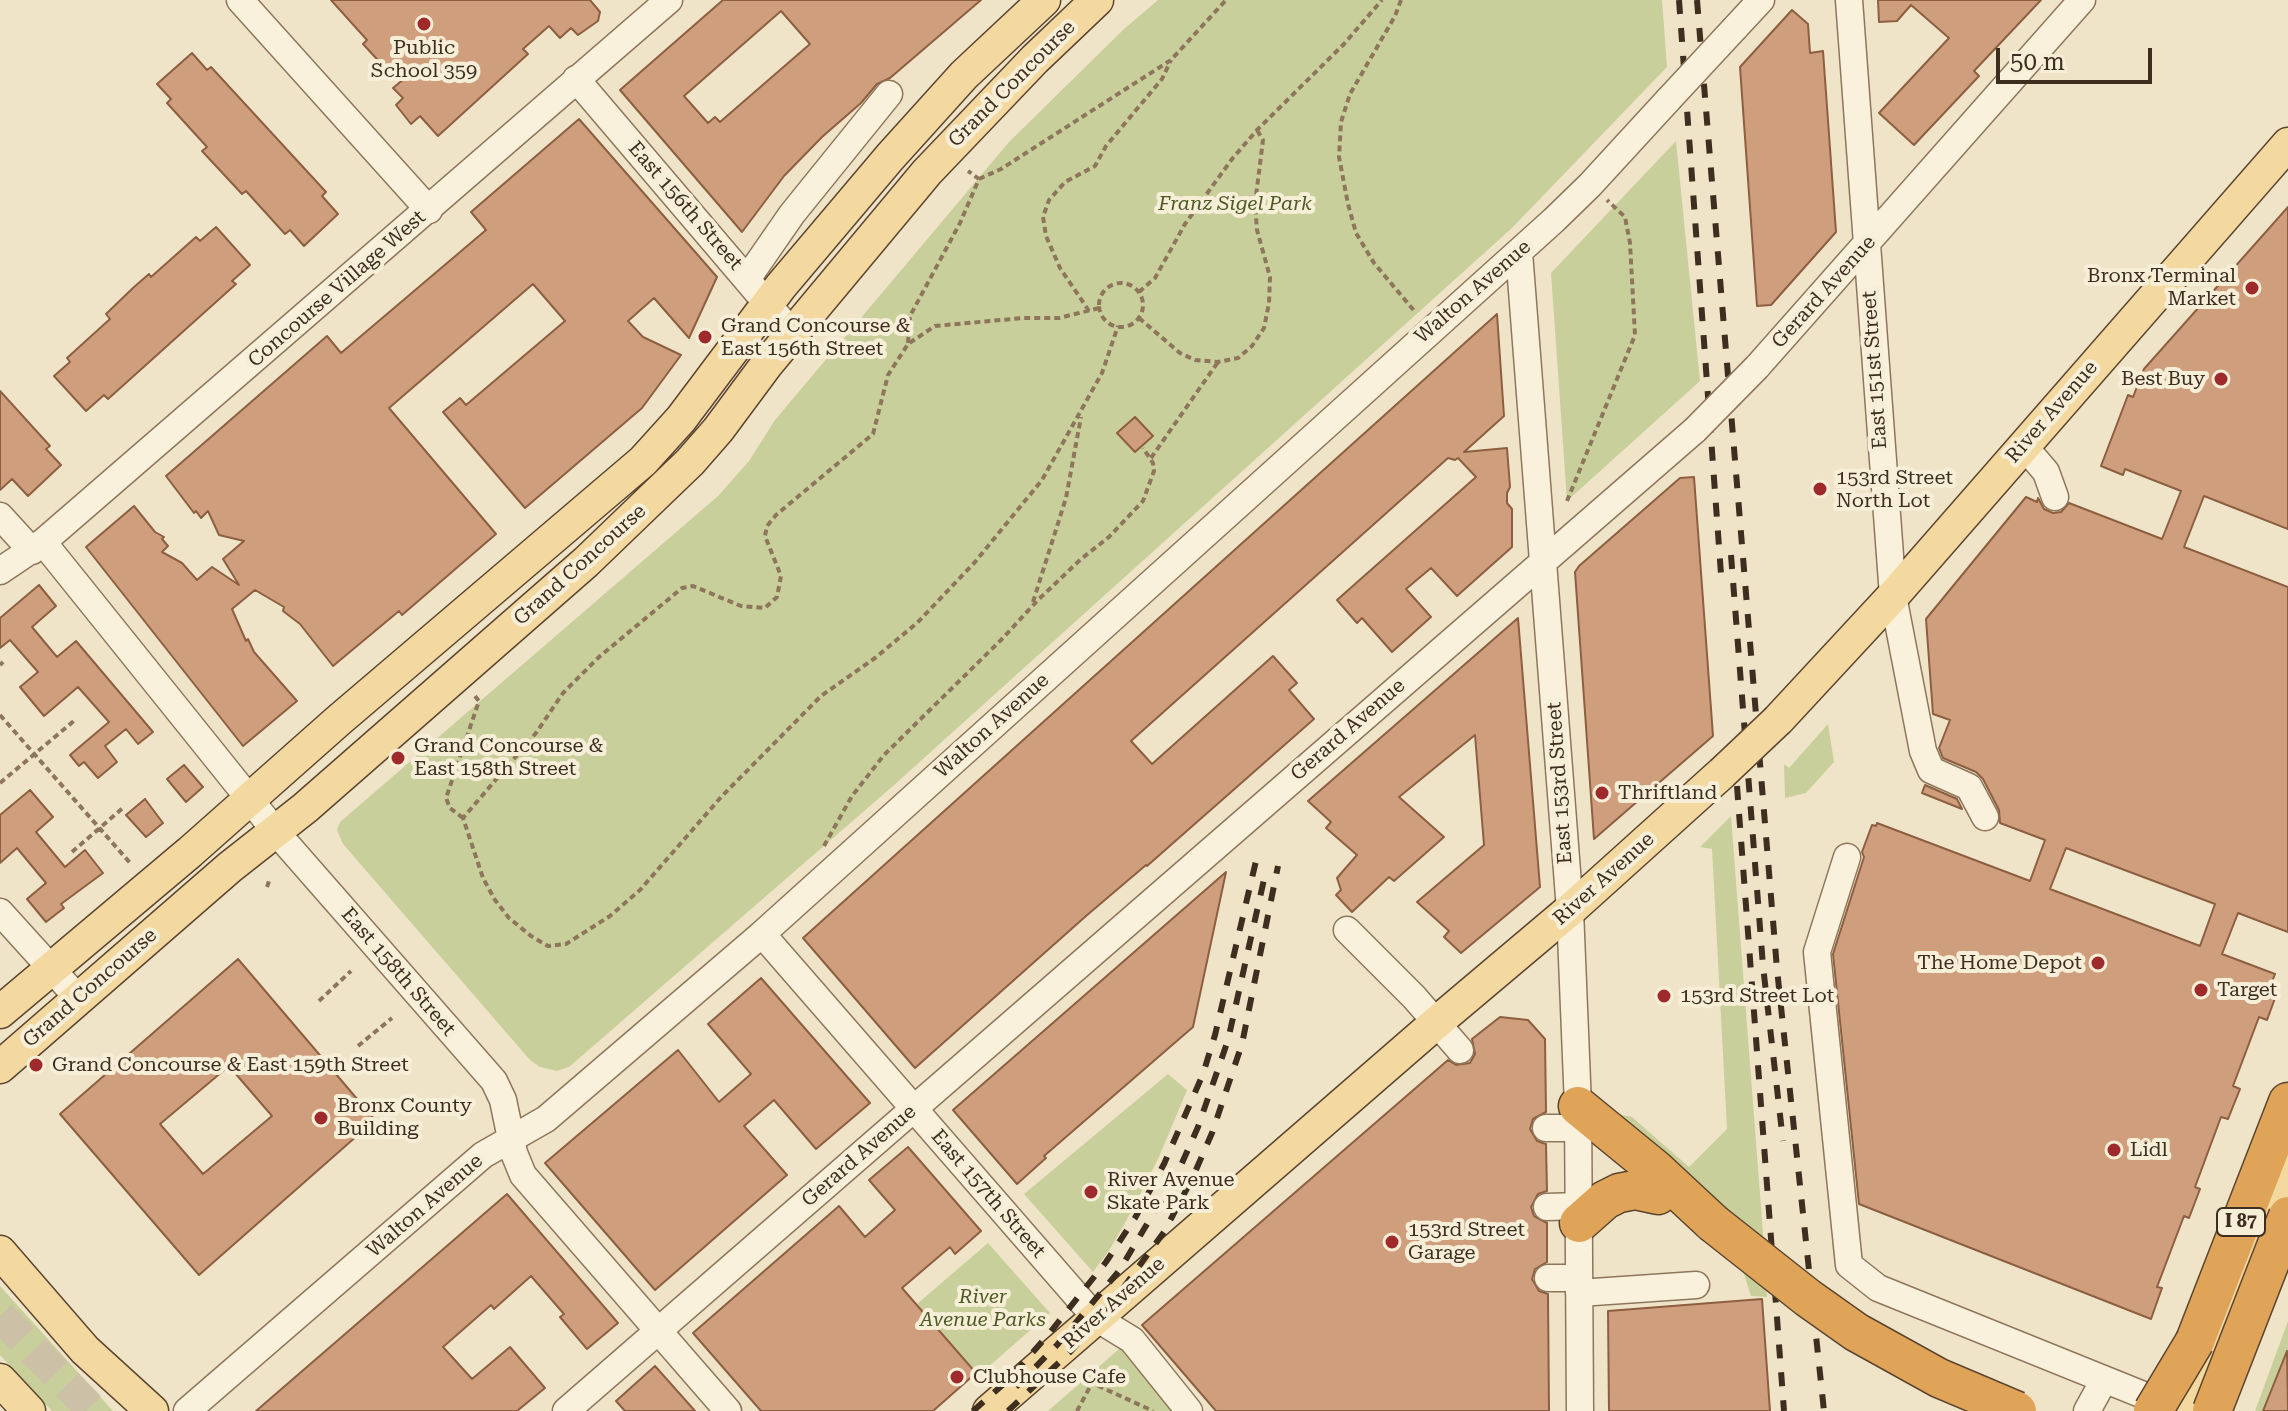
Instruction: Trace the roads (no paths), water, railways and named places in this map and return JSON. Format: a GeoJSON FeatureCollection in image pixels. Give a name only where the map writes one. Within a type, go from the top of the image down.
{"type":"FeatureCollection","features":[{"type":"Feature","properties":{"kind":"highway","name":"I 87"},"geometry":{"type":"LineString","coordinates":[[2167,1411],[2288,1102]]}},
{"type":"Feature","properties":{"kind":"highway"},"geometry":{"type":"LineString","coordinates":[[1570,1125],[1713,1223],[1856,1332],[1939,1378],[2017,1411]]}},
{"type":"Feature","properties":{"kind":"highway"},"geometry":{"type":"LineString","coordinates":[[1568,1212],[1656,1182]]}},
{"type":"Feature","properties":{"kind":"highway","name":"I 87"},"geometry":{"type":"LineString","coordinates":[[2212,1411],[2288,1216]]}},
{"type":"Feature","properties":{"kind":"highway"},"geometry":{"type":"LineString","coordinates":[[2153,1411],[2195,1341]]}},
{"type":"Feature","properties":{"kind":"main road","name":"Grand Concourse"},"geometry":{"type":"LineString","coordinates":[[0,1012],[643,461],[694,404],[767,304],[936,105],[1044,0]]}},
{"type":"Feature","properties":{"kind":"main road","name":"Grand Concourse"},"geometry":{"type":"LineString","coordinates":[[0,1067],[563,583],[634,516],[704,446],[882,224],[956,140],[1097,0]]}},
{"type":"Feature","properties":{"kind":"main road","name":"River Avenue"},"geometry":{"type":"LineString","coordinates":[[989,1411],[1570,910],[1778,720],[1893,596],[2288,144]]}},
{"type":"Feature","properties":{"kind":"main road"},"geometry":{"type":"LineString","coordinates":[[2190,1411],[2288,1163]]}},
{"type":"Feature","properties":{"kind":"main road"},"geometry":{"type":"LineString","coordinates":[[0,1252],[85,1350],[152,1411]]}},
{"type":"Feature","properties":{"kind":"main road"},"geometry":{"type":"LineString","coordinates":[[0,1380],[29,1411]]}},
{"type":"Feature","properties":{"kind":"street"},"geometry":{"type":"LineString","coordinates":[[240,0],[429,210]]}},
{"type":"Feature","properties":{"kind":"street","name":"Concourse Village West"},"geometry":{"type":"LineString","coordinates":[[0,571],[38,546],[669,0]]}},
{"type":"Feature","properties":{"kind":"street","name":"Walton Avenue"},"geometry":{"type":"LineString","coordinates":[[187,1411],[478,1159],[546,1119],[762,934],[1519,252],[1590,185],[1761,0]]}},
{"type":"Feature","properties":{"kind":"street","name":"East 151st Street"},"geometry":{"type":"LineString","coordinates":[[1849,0],[1893,596],[1923,751],[1931,770],[1969,787],[1985,817]]}},
{"type":"Feature","properties":{"kind":"street","name":"Gerard Avenue"},"geometry":{"type":"LineString","coordinates":[[566,1411],[1695,430],[1757,367],[1866,246],[2082,0]]}},
{"type":"Feature","properties":{"kind":"street","name":"East 156th Street"},"geometry":{"type":"LineString","coordinates":[[576,79],[793,334]]}},
{"type":"Feature","properties":{"kind":"street"},"geometry":{"type":"LineString","coordinates":[[747,279],[792,214],[889,94]]}},
{"type":"Feature","properties":{"kind":"street","name":"East 153rd Street"},"geometry":{"type":"LineString","coordinates":[[1519,252],[1570,910],[1568,1212],[1579,1286],[1580,1411]]}},
{"type":"Feature","properties":{"kind":"street"},"geometry":{"type":"LineString","coordinates":[[2023,445],[2046,472],[2055,497]]}},
{"type":"Feature","properties":{"kind":"street","name":"East 158th Street"},"geometry":{"type":"LineString","coordinates":[[0,516],[38,546],[276,832],[494,1081],[503,1100],[510,1139],[523,1175],[728,1411]]}},
{"type":"Feature","properties":{"kind":"street"},"geometry":{"type":"LineString","coordinates":[[1847,857],[1817,952],[1849,1265],[1878,1288],[2184,1411]]}},
{"type":"Feature","properties":{"kind":"street"},"geometry":{"type":"LineString","coordinates":[[0,912],[78,998]]}},
{"type":"Feature","properties":{"kind":"street"},"geometry":{"type":"LineString","coordinates":[[1347,930],[1393,974],[1460,1050]]}},
{"type":"Feature","properties":{"kind":"street","name":"East 157th Street"},"geometry":{"type":"LineString","coordinates":[[762,934],[1096,1318],[1132,1340],[1189,1411]]}},
{"type":"Feature","properties":{"kind":"street"},"geometry":{"type":"LineString","coordinates":[[1548,1278],[1579,1286],[1696,1285]]}},
{"type":"Feature","properties":{"kind":"street"},"geometry":{"type":"LineString","coordinates":[[2087,1411],[2104,1380]]}},
{"type":"Feature","properties":{"kind":"tunnel"},"geometry":{"type":"LineString","coordinates":[[0,1316],[93,1411]]}},
{"type":"Feature","properties":{"kind":"railway"},"geometry":{"type":"LineString","coordinates":[[1679,0],[1721,574]]}},
{"type":"Feature","properties":{"kind":"railway"},"geometry":{"type":"LineString","coordinates":[[1697,0],[1777,969],[1824,1411]]}},
{"type":"Feature","properties":{"kind":"railway"},"geometry":{"type":"LineString","coordinates":[[1731,555],[1763,966],[1783,1141]]}},
{"type":"Feature","properties":{"kind":"railway"},"geometry":{"type":"LineString","coordinates":[[1737,786],[1784,1411]]}},
{"type":"Feature","properties":{"kind":"railway"},"geometry":{"type":"LineString","coordinates":[[973,1411],[1008,1380],[1106,1262],[1135,1218],[1164,1164],[1203,1074],[1215,1035],[1256,861]]}},
{"type":"Feature","properties":{"kind":"railway"},"geometry":{"type":"LineString","coordinates":[[1008,1411],[1102,1317],[1164,1232],[1192,1179],[1212,1133],[1242,1044],[1278,866]]}},
{"type":"Feature","properties":{"kind":"railway"},"geometry":{"type":"LineString","coordinates":[[1016,1387],[1057,1345],[1119,1271],[1178,1172],[1198,1127],[1228,1040],[1265,875]]}},
{"type":"Feature","properties":{"kind":"place","name":"Public School 359"},"geometry":{"type":"Point","coordinates":[424,24]}},
{"type":"Feature","properties":{"kind":"place","name":"Bronx Terminal Market"},"geometry":{"type":"Point","coordinates":[2252,288]}},
{"type":"Feature","properties":{"kind":"place","name":"Grand Concourse & East 156th Street"},"geometry":{"type":"Point","coordinates":[705,337]}},
{"type":"Feature","properties":{"kind":"place","name":"Best Buy"},"geometry":{"type":"Point","coordinates":[2221,379]}},
{"type":"Feature","properties":{"kind":"place","name":"153rd Street North Lot"},"geometry":{"type":"Point","coordinates":[1820,489]}},
{"type":"Feature","properties":{"kind":"place","name":"Grand Concourse & East 158th Street"},"geometry":{"type":"Point","coordinates":[398,758]}},
{"type":"Feature","properties":{"kind":"place","name":"Thriftland"},"geometry":{"type":"Point","coordinates":[1602,793]}},
{"type":"Feature","properties":{"kind":"place","name":"The Home Depot"},"geometry":{"type":"Point","coordinates":[2098,963]}},
{"type":"Feature","properties":{"kind":"place","name":"Target"},"geometry":{"type":"Point","coordinates":[2201,990]}},
{"type":"Feature","properties":{"kind":"place","name":"153rd Street Lot"},"geometry":{"type":"Point","coordinates":[1664,996]}},
{"type":"Feature","properties":{"kind":"place","name":"Grand Concourse & East 159th Street"},"geometry":{"type":"Point","coordinates":[36,1065]}},
{"type":"Feature","properties":{"kind":"place","name":"Bronx County Building"},"geometry":{"type":"Point","coordinates":[321,1118]}},
{"type":"Feature","properties":{"kind":"place","name":"Lidl"},"geometry":{"type":"Point","coordinates":[2114,1150]}},
{"type":"Feature","properties":{"kind":"place","name":"River Avenue Skate Park"},"geometry":{"type":"Point","coordinates":[1091,1192]}},
{"type":"Feature","properties":{"kind":"place","name":"153rd Street Garage"},"geometry":{"type":"Point","coordinates":[1392,1242]}},
{"type":"Feature","properties":{"kind":"place","name":"Clubhouse Cafe"},"geometry":{"type":"Point","coordinates":[957,1377]}},
{"type":"Feature","properties":{"kind":"park label","name":"Franz Sigel Park"},"geometry":{"type":"Point","coordinates":[1235,204]}},
{"type":"Feature","properties":{"kind":"park label","name":"River Avenue Parks"},"geometry":{"type":"Point","coordinates":[983,1308]}}]}
